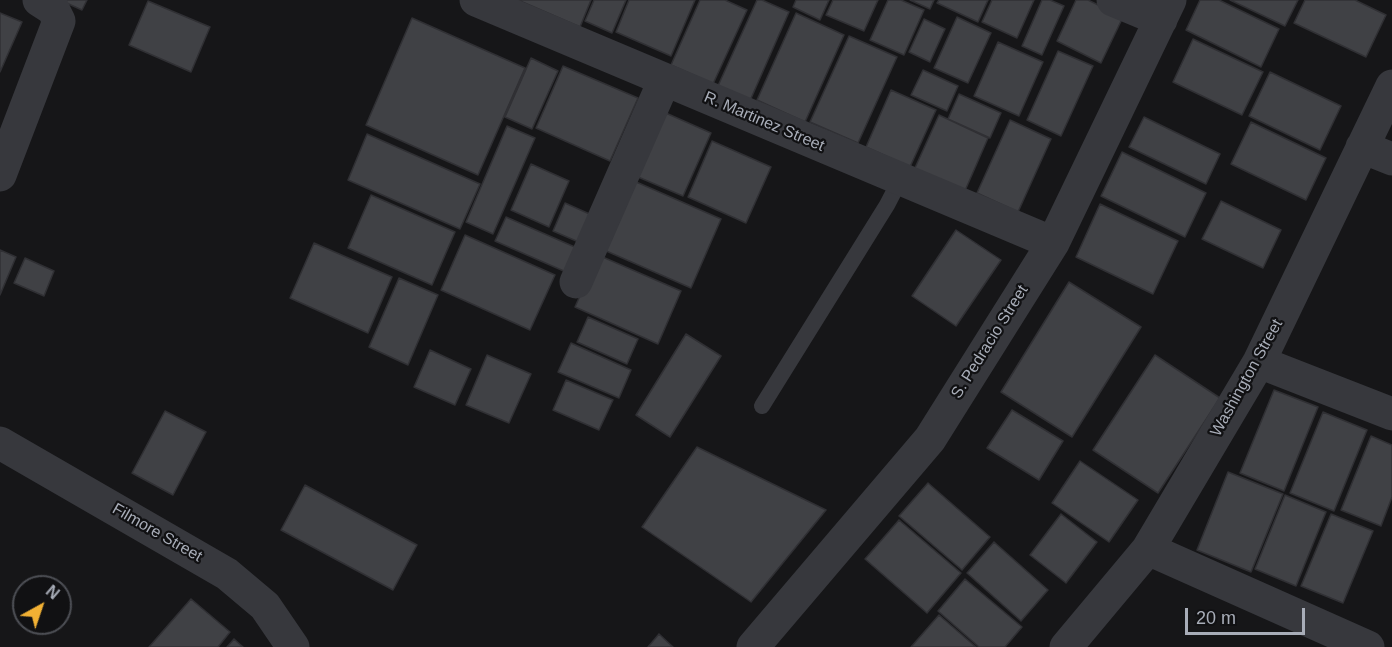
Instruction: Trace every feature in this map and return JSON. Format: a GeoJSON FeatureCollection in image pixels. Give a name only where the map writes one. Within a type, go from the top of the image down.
{"type":"FeatureCollection","features":[{"type":"Feature","properties":{"kind":"street"},"geometry":{"type":"LineString","coordinates":[[0,175],[59,21],[53,9],[39,0]]}},
{"type":"Feature","properties":{"kind":"street","name":"R. Martinez Street"},"geometry":{"type":"LineString","coordinates":[[476,0],[1053,243]]}},
{"type":"Feature","properties":{"kind":"street"},"geometry":{"type":"LineString","coordinates":[[1113,0],[1166,10]]}},
{"type":"Feature","properties":{"kind":"street","name":"S. Pedracio Street"},"geometry":{"type":"LineString","coordinates":[[753,647],[930,439],[1053,243],[1166,10]]}},
{"type":"Feature","properties":{"kind":"street"},"geometry":{"type":"LineString","coordinates":[[576,282],[664,81]]}},
{"type":"Feature","properties":{"kind":"street","name":"Washington Street"},"geometry":{"type":"LineString","coordinates":[[1066,647],[1148,549],[1259,362],[1392,86]]}},
{"type":"Feature","properties":{"kind":"street"},"geometry":{"type":"LineString","coordinates":[[1362,147],[1392,159]]}},
{"type":"Feature","properties":{"kind":"street"},"geometry":{"type":"LineString","coordinates":[[1259,362],[1392,414]]}},
{"type":"Feature","properties":{"kind":"street","name":"Filmore Street"},"geometry":{"type":"LineString","coordinates":[[0,443],[227,574],[265,606],[293,647]]}},
{"type":"Feature","properties":{"kind":"street"},"geometry":{"type":"LineString","coordinates":[[1148,549],[1366,647]]}},
{"type":"Feature","properties":{"kind":"lane"},"geometry":{"type":"LineString","coordinates":[[762,406],[881,215],[900,180]]}},
{"type":"Feature","properties":{"kind":"building"},"geometry":{"type":"Polygon","coordinates":[[[60,0],[87,0],[82,10],[60,0]]]}},
{"type":"Feature","properties":{"kind":"building"},"geometry":{"type":"Polygon","coordinates":[[[518,0],[591,0],[580,27],[518,0]]]}},
{"type":"Feature","properties":{"kind":"building"},"geometry":{"type":"Polygon","coordinates":[[[594,0],[626,0],[612,33],[585,21],[594,0]]]}},
{"type":"Feature","properties":{"kind":"building"},"geometry":{"type":"Polygon","coordinates":[[[629,0],[695,0],[671,56],[616,32],[629,0]]]}},
{"type":"Feature","properties":{"kind":"building"},"geometry":{"type":"Polygon","coordinates":[[[700,0],[725,0],[747,10],[713,84],[671,65],[700,0]]]}},
{"type":"Feature","properties":{"kind":"building"},"geometry":{"type":"Polygon","coordinates":[[[757,0],[789,12],[749,103],[717,88],[757,0]]]}},
{"type":"Feature","properties":{"kind":"building"},"geometry":{"type":"Polygon","coordinates":[[[796,0],[829,0],[820,20],[793,7],[796,0]]]}},
{"type":"Feature","properties":{"kind":"building"},"geometry":{"type":"Polygon","coordinates":[[[833,0],[878,0],[864,31],[826,15],[833,0]]]}},
{"type":"Feature","properties":{"kind":"building"},"geometry":{"type":"Polygon","coordinates":[[[888,0],[901,0],[924,10],[904,55],[870,40],[888,0]]]}},
{"type":"Feature","properties":{"kind":"building"},"geometry":{"type":"Polygon","coordinates":[[[910,0],[934,0],[930,9],[910,0]]]}},
{"type":"Feature","properties":{"kind":"building"},"geometry":{"type":"Polygon","coordinates":[[[939,0],[988,0],[978,22],[937,3],[939,0]]]}},
{"type":"Feature","properties":{"kind":"building"},"geometry":{"type":"Polygon","coordinates":[[[992,0],[1034,0],[1017,38],[982,22],[992,0]]]}},
{"type":"Feature","properties":{"kind":"building"},"geometry":{"type":"Polygon","coordinates":[[[1042,0],[1050,0],[1064,6],[1042,55],[1022,46],[1042,0]]]}},
{"type":"Feature","properties":{"kind":"building"},"geometry":{"type":"Polygon","coordinates":[[[1076,0],[1088,0],[1123,17],[1101,63],[1057,41],[1076,0]]]}},
{"type":"Feature","properties":{"kind":"building"},"geometry":{"type":"Polygon","coordinates":[[[1200,0],[1219,0],[1279,29],[1261,67],[1186,30],[1200,0]]]}},
{"type":"Feature","properties":{"kind":"building"},"geometry":{"type":"Polygon","coordinates":[[[1230,0],[1298,0],[1285,26],[1230,0]]]}},
{"type":"Feature","properties":{"kind":"building"},"geometry":{"type":"Polygon","coordinates":[[[1305,0],[1355,0],[1386,15],[1366,57],[1294,23],[1305,0]]]}},
{"type":"Feature","properties":{"kind":"building"},"geometry":{"type":"Polygon","coordinates":[[[148,1],[210,27],[191,72],[129,45],[148,1]]]}},
{"type":"Feature","properties":{"kind":"building"},"geometry":{"type":"Polygon","coordinates":[[[0,13],[22,22],[0,72],[0,13]]]}},
{"type":"Feature","properties":{"kind":"building"},"geometry":{"type":"Polygon","coordinates":[[[796,13],[844,35],[805,122],[757,100],[796,13]]]}},
{"type":"Feature","properties":{"kind":"building"},"geometry":{"type":"Polygon","coordinates":[[[957,17],[991,33],[968,83],[934,68],[957,17]]]}},
{"type":"Feature","properties":{"kind":"building"},"geometry":{"type":"Polygon","coordinates":[[[412,18],[525,68],[478,175],[366,125],[412,18]]]}},
{"type":"Feature","properties":{"kind":"building"},"geometry":{"type":"Polygon","coordinates":[[[924,19],[945,29],[930,62],[909,52],[924,19]]]}},
{"type":"Feature","properties":{"kind":"building"},"geometry":{"type":"Polygon","coordinates":[[[849,36],[897,57],[858,143],[810,122],[849,36]]]}},
{"type":"Feature","properties":{"kind":"building"},"geometry":{"type":"Polygon","coordinates":[[[1193,39],[1263,72],[1242,115],[1173,82],[1193,39]]]}},
{"type":"Feature","properties":{"kind":"building"},"geometry":{"type":"Polygon","coordinates":[[[998,42],[1043,62],[1019,116],[974,96],[998,42]]]}},
{"type":"Feature","properties":{"kind":"building"},"geometry":{"type":"Polygon","coordinates":[[[1058,51],[1093,66],[1061,136],[1027,120],[1058,51]]]}},
{"type":"Feature","properties":{"kind":"building"},"geometry":{"type":"Polygon","coordinates":[[[531,58],[558,71],[532,129],[505,117],[531,58]]]}},
{"type":"Feature","properties":{"kind":"building"},"geometry":{"type":"Polygon","coordinates":[[[563,66],[638,98],[610,161],[536,128],[563,66]]]}},
{"type":"Feature","properties":{"kind":"building"},"geometry":{"type":"Polygon","coordinates":[[[923,70],[958,86],[947,111],[911,95],[923,70]]]}},
{"type":"Feature","properties":{"kind":"building"},"geometry":{"type":"Polygon","coordinates":[[[1270,72],[1341,106],[1320,150],[1249,116],[1270,72]]]}},
{"type":"Feature","properties":{"kind":"building"},"geometry":{"type":"Polygon","coordinates":[[[891,90],[936,110],[910,167],[866,147],[891,90]]]}},
{"type":"Feature","properties":{"kind":"building"},"geometry":{"type":"Polygon","coordinates":[[[959,94],[1001,113],[990,138],[948,119],[959,94]]]}},
{"type":"Feature","properties":{"kind":"building"},"geometry":{"type":"Polygon","coordinates":[[[659,110],[711,133],[683,196],[631,174],[659,110]]]}},
{"type":"Feature","properties":{"kind":"building"},"geometry":{"type":"Polygon","coordinates":[[[939,115],[988,138],[964,193],[914,170],[939,115]]]}},
{"type":"Feature","properties":{"kind":"building"},"geometry":{"type":"Polygon","coordinates":[[[1144,117],[1220,154],[1206,184],[1129,147],[1144,117]]]}},
{"type":"Feature","properties":{"kind":"building"},"geometry":{"type":"Polygon","coordinates":[[[1010,120],[1051,139],[1018,212],[977,193],[1010,120]]]}},
{"type":"Feature","properties":{"kind":"building"},"geometry":{"type":"Polygon","coordinates":[[[1251,122],[1326,158],[1306,200],[1231,164],[1251,122]]]}},
{"type":"Feature","properties":{"kind":"building"},"geometry":{"type":"Polygon","coordinates":[[[507,126],[535,138],[493,234],[466,222],[507,126]]]}},
{"type":"Feature","properties":{"kind":"building"},"geometry":{"type":"Polygon","coordinates":[[[367,134],[480,184],[460,229],[348,180],[367,134]]]}},
{"type":"Feature","properties":{"kind":"building"},"geometry":{"type":"Polygon","coordinates":[[[712,141],[771,167],[746,223],[688,197],[712,141]]]}},
{"type":"Feature","properties":{"kind":"building"},"geometry":{"type":"Polygon","coordinates":[[[1122,152],[1206,193],[1185,237],[1101,196],[1122,152]]]}},
{"type":"Feature","properties":{"kind":"building"},"geometry":{"type":"Polygon","coordinates":[[[531,164],[569,181],[549,227],[511,210],[531,164]]]}},
{"type":"Feature","properties":{"kind":"building"},"geometry":{"type":"Polygon","coordinates":[[[634,181],[721,219],[691,288],[604,250],[634,181]]]}},
{"type":"Feature","properties":{"kind":"building"},"geometry":{"type":"Polygon","coordinates":[[[371,195],[455,232],[432,285],[348,248],[371,195]]]}},
{"type":"Feature","properties":{"kind":"building"},"geometry":{"type":"Polygon","coordinates":[[[1221,201],[1281,230],[1263,268],[1202,239],[1221,201]]]}},
{"type":"Feature","properties":{"kind":"building"},"geometry":{"type":"Polygon","coordinates":[[[565,203],[594,216],[581,243],[553,231],[565,203]]]}},
{"type":"Feature","properties":{"kind":"building"},"geometry":{"type":"Polygon","coordinates":[[[1100,204],[1178,241],[1153,294],[1076,257],[1100,204]]]}},
{"type":"Feature","properties":{"kind":"building"},"geometry":{"type":"Polygon","coordinates":[[[506,217],[577,248],[566,272],[495,241],[506,217]]]}},
{"type":"Feature","properties":{"kind":"building"},"geometry":{"type":"Polygon","coordinates":[[[956,230],[1001,260],[956,326],[912,296],[956,230]]]}},
{"type":"Feature","properties":{"kind":"building"},"geometry":{"type":"Polygon","coordinates":[[[465,235],[555,275],[530,330],[441,290],[465,235]]]}},
{"type":"Feature","properties":{"kind":"building"},"geometry":{"type":"Polygon","coordinates":[[[314,243],[392,277],[368,333],[290,298],[314,243]]]}},
{"type":"Feature","properties":{"kind":"building"},"geometry":{"type":"Polygon","coordinates":[[[0,250],[16,257],[0,295],[0,250]]]}},
{"type":"Feature","properties":{"kind":"building"},"geometry":{"type":"Polygon","coordinates":[[[598,255],[681,291],[658,344],[575,307],[598,255]]]}},
{"type":"Feature","properties":{"kind":"building"},"geometry":{"type":"Polygon","coordinates":[[[25,258],[54,271],[44,296],[14,283],[25,258]]]}},
{"type":"Feature","properties":{"kind":"building"},"geometry":{"type":"Polygon","coordinates":[[[399,278],[438,295],[408,365],[369,347],[399,278]]]}},
{"type":"Feature","properties":{"kind":"building"},"geometry":{"type":"Polygon","coordinates":[[[1069,282],[1141,327],[1072,437],[1001,392],[1069,282]]]}},
{"type":"Feature","properties":{"kind":"building"},"geometry":{"type":"Polygon","coordinates":[[[588,317],[638,339],[627,364],[577,342],[588,317]]]}},
{"type":"Feature","properties":{"kind":"building"},"geometry":{"type":"Polygon","coordinates":[[[686,334],[721,356],[670,437],[636,415],[686,334]]]}},
{"type":"Feature","properties":{"kind":"building"},"geometry":{"type":"Polygon","coordinates":[[[571,343],[631,370],[619,398],[558,372],[571,343]]]}},
{"type":"Feature","properties":{"kind":"building"},"geometry":{"type":"Polygon","coordinates":[[[430,350],[471,369],[455,405],[414,387],[430,350]]]}},
{"type":"Feature","properties":{"kind":"building"},"geometry":{"type":"Polygon","coordinates":[[[487,355],[531,374],[509,423],[466,405],[487,355]]]}},
{"type":"Feature","properties":{"kind":"building"},"geometry":{"type":"Polygon","coordinates":[[[1155,355],[1220,398],[1158,493],[1093,450],[1155,355]]]}},
{"type":"Feature","properties":{"kind":"building"},"geometry":{"type":"Polygon","coordinates":[[[566,380],[613,400],[599,430],[553,410],[566,380]]]}},
{"type":"Feature","properties":{"kind":"building"},"geometry":{"type":"Polygon","coordinates":[[[1274,390],[1318,407],[1284,491],[1240,473],[1274,390]]]}},
{"type":"Feature","properties":{"kind":"building"},"geometry":{"type":"Polygon","coordinates":[[[1012,410],[1063,441],[1039,480],[987,448],[1012,410]]]}},
{"type":"Feature","properties":{"kind":"building"},"geometry":{"type":"Polygon","coordinates":[[[165,411],[206,432],[173,495],[132,473],[165,411]]]}},
{"type":"Feature","properties":{"kind":"building"},"geometry":{"type":"Polygon","coordinates":[[[1323,412],[1367,430],[1334,511],[1290,493],[1323,412]]]}},
{"type":"Feature","properties":{"kind":"building"},"geometry":{"type":"Polygon","coordinates":[[[1371,436],[1392,445],[1392,497],[1381,526],[1341,510],[1371,436]]]}},
{"type":"Feature","properties":{"kind":"building"},"geometry":{"type":"Polygon","coordinates":[[[697,447],[826,510],[751,602],[642,527],[697,447]]]}},
{"type":"Feature","properties":{"kind":"building"},"geometry":{"type":"Polygon","coordinates":[[[1080,461],[1138,500],[1109,542],[1052,503],[1080,461]]]}},
{"type":"Feature","properties":{"kind":"building"},"geometry":{"type":"Polygon","coordinates":[[[1228,472],[1283,494],[1251,572],[1197,550],[1228,472]]]}},
{"type":"Feature","properties":{"kind":"building"},"geometry":{"type":"Polygon","coordinates":[[[928,483],[990,537],[962,570],[899,516],[928,483]]]}},
{"type":"Feature","properties":{"kind":"building"},"geometry":{"type":"Polygon","coordinates":[[[305,485],[417,545],[393,590],[281,530],[305,485]]]}},
{"type":"Feature","properties":{"kind":"building"},"geometry":{"type":"Polygon","coordinates":[[[1285,495],[1326,512],[1296,586],[1255,569],[1285,495]]]}},
{"type":"Feature","properties":{"kind":"building"},"geometry":{"type":"Polygon","coordinates":[[[1061,514],[1097,542],[1066,583],[1030,555],[1061,514]]]}},
{"type":"Feature","properties":{"kind":"building"},"geometry":{"type":"Polygon","coordinates":[[[1331,514],[1373,531],[1343,603],[1301,586],[1331,514]]]}},
{"type":"Feature","properties":{"kind":"building"},"geometry":{"type":"Polygon","coordinates":[[[899,520],[961,573],[927,613],[865,559],[899,520]]]}},
{"type":"Feature","properties":{"kind":"building"},"geometry":{"type":"Polygon","coordinates":[[[994,542],[1048,590],[1021,621],[967,573],[994,542]]]}},
{"type":"Feature","properties":{"kind":"building"},"geometry":{"type":"Polygon","coordinates":[[[965,579],[1022,627],[1005,647],[979,647],[938,611],[965,579]]]}},
{"type":"Feature","properties":{"kind":"building"},"geometry":{"type":"Polygon","coordinates":[[[191,599],[230,632],[218,647],[149,647],[191,599]]]}},
{"type":"Feature","properties":{"kind":"building"},"geometry":{"type":"Polygon","coordinates":[[[939,615],[976,647],[911,647],[939,615]]]}},
{"type":"Feature","properties":{"kind":"building"},"geometry":{"type":"Polygon","coordinates":[[[659,634],[673,647],[648,647],[659,634]]]}},
{"type":"Feature","properties":{"kind":"building"},"geometry":{"type":"Polygon","coordinates":[[[234,639],[243,647],[227,647],[234,639]]]}}]}
